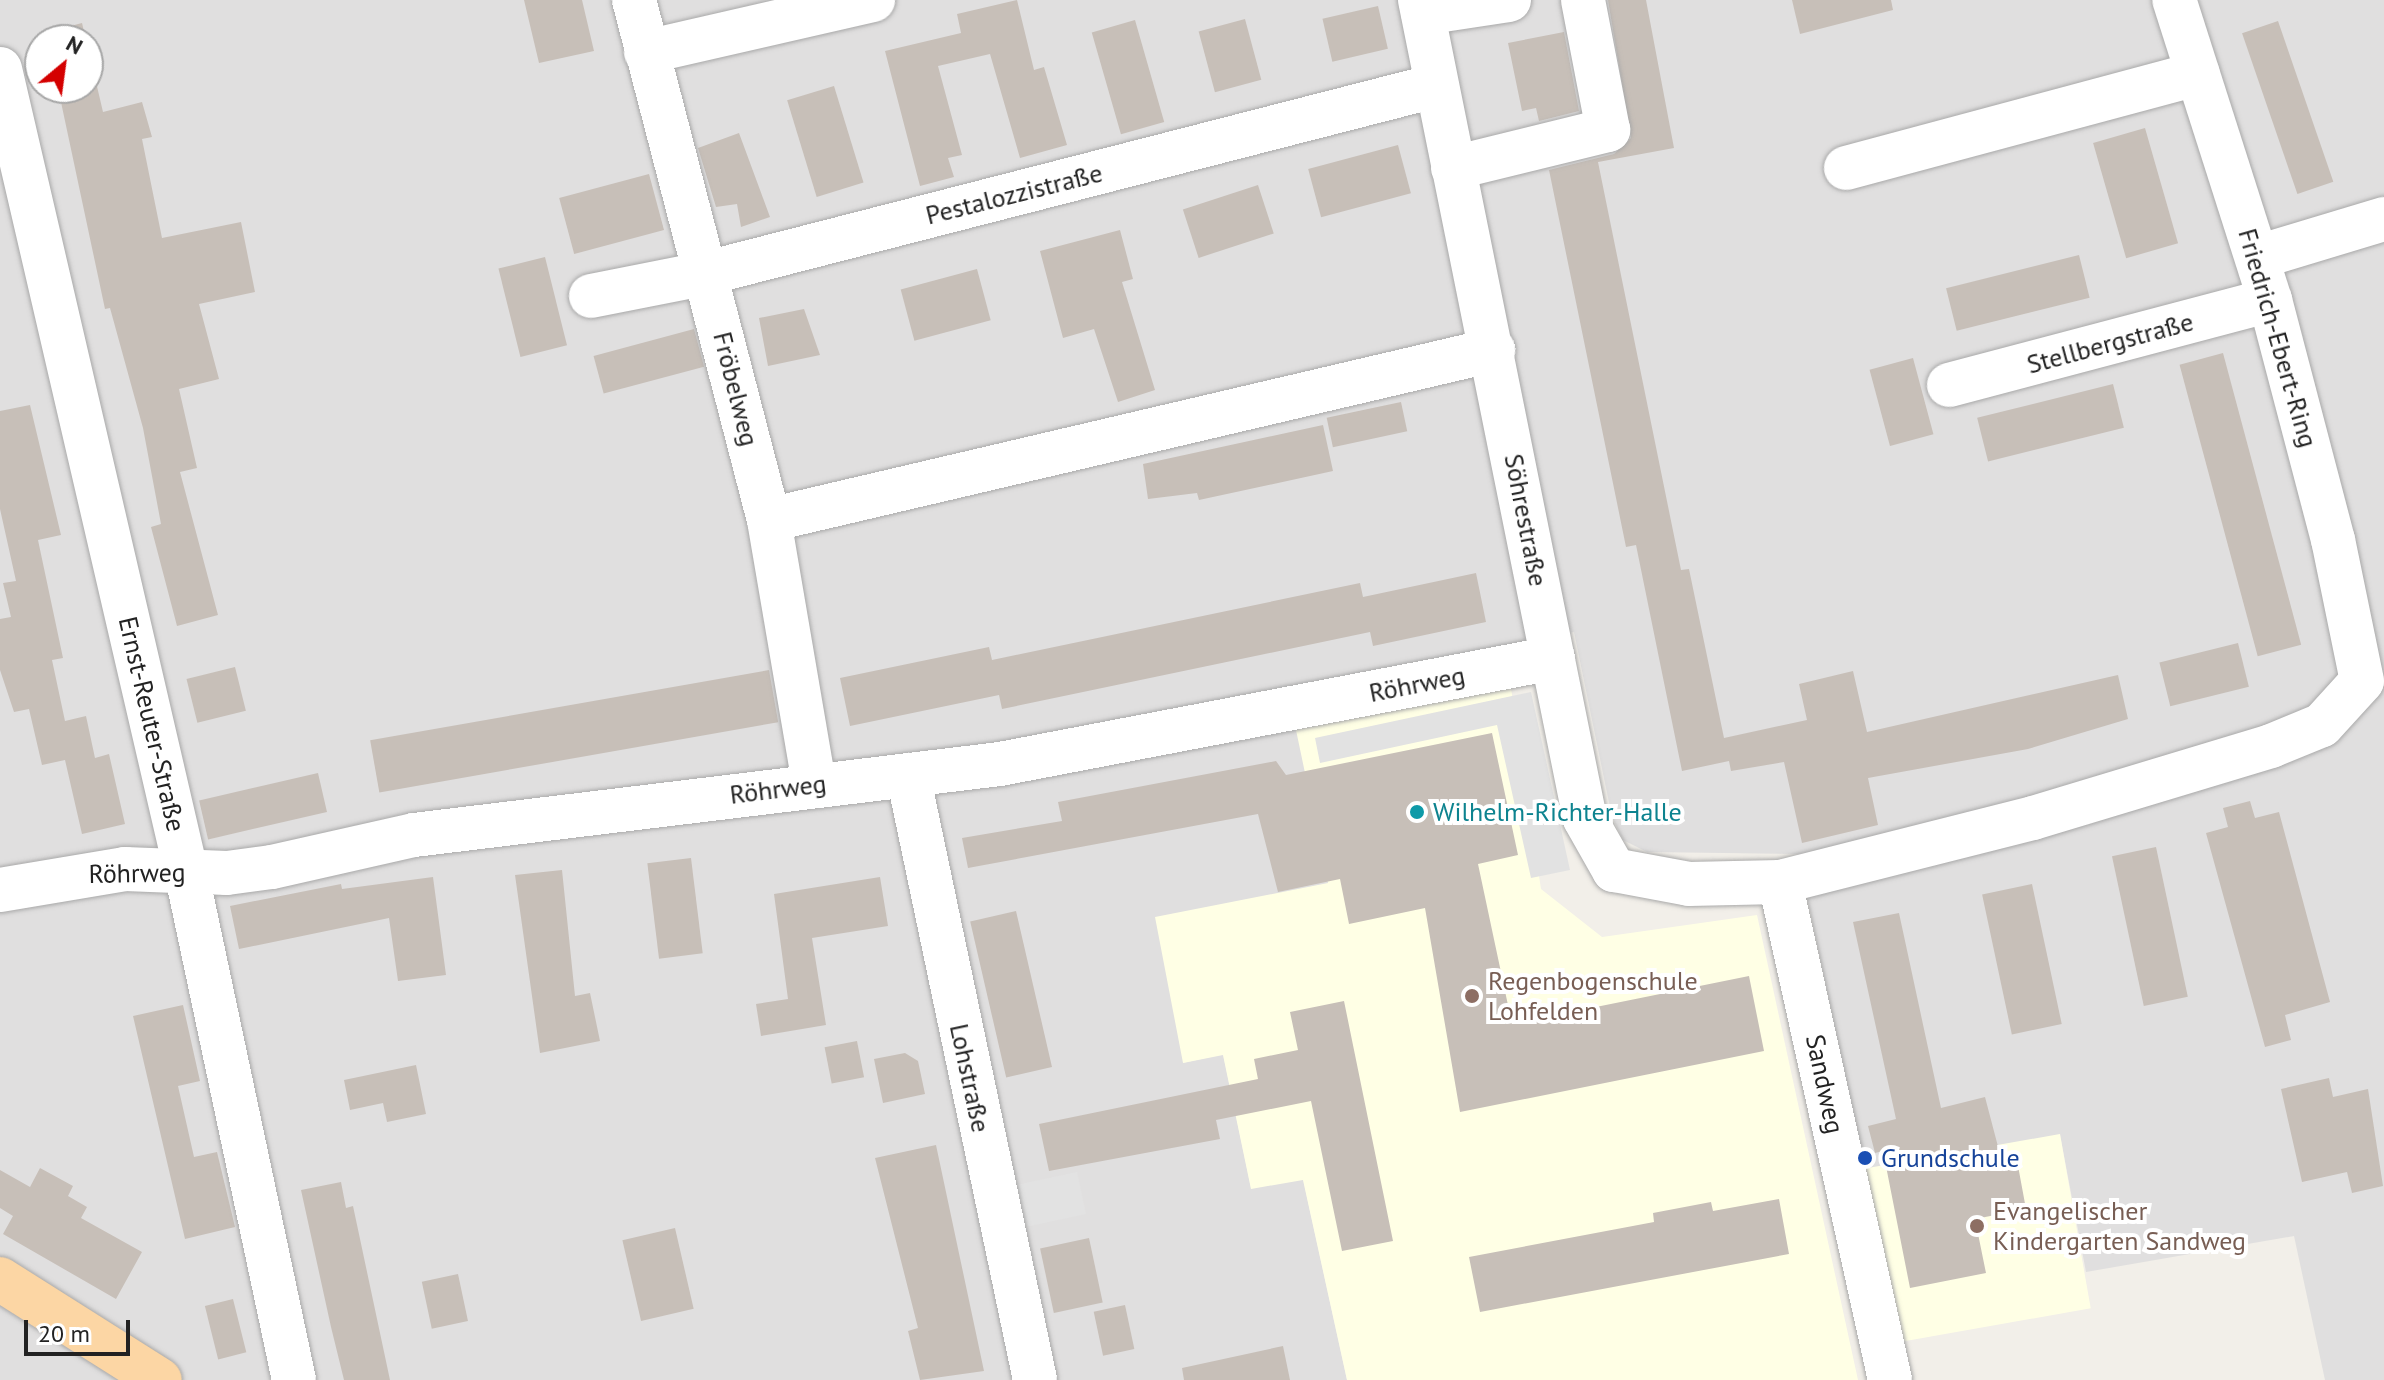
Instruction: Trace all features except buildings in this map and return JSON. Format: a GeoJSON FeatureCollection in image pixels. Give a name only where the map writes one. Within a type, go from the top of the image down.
{"type":"FeatureCollection","features":[{"type":"Feature","properties":{"kind":"main road"},"geometry":{"type":"LineString","coordinates":[[0,1279],[160,1380]]}},
{"type":"Feature","properties":{"kind":"street","name":"Fröbelweg"},"geometry":{"type":"LineString","coordinates":[[634,0],[769,520],[814,784]]}},
{"type":"Feature","properties":{"kind":"street"},"geometry":{"type":"LineString","coordinates":[[646,52],[873,0]]}},
{"type":"Feature","properties":{"kind":"street"},"geometry":{"type":"LineString","coordinates":[[1422,7],[1509,0]]}},
{"type":"Feature","properties":{"kind":"street"},"geometry":{"type":"LineString","coordinates":[[1453,168],[1608,130],[1583,0]]}},
{"type":"Feature","properties":{"kind":"street","name":"Friedrich-Ebert-Ring"},"geometry":{"type":"LineString","coordinates":[[1780,882],[2033,818],[2271,746],[2322,725],[2373,693],[2258,257],[2174,0]]}},
{"type":"Feature","properties":{"kind":"street","name":"Söhrestraße"},"geometry":{"type":"LineString","coordinates":[[1422,7],[1435,86],[1493,350],[1585,819],[1614,870],[1689,884],[1780,882]]}},
{"type":"Feature","properties":{"kind":"street","name":"Ernst-Reuter-Straße"},"geometry":{"type":"LineString","coordinates":[[0,69],[14,206],[186,871],[294,1380]]}},
{"type":"Feature","properties":{"kind":"street"},"geometry":{"type":"LineString","coordinates":[[1846,168],[2198,74]]}},
{"type":"Feature","properties":{"kind":"street","name":"Pestalozzistraße"},"geometry":{"type":"LineString","coordinates":[[591,296],[707,273],[1435,86]]}},
{"type":"Feature","properties":{"kind":"street"},"geometry":{"type":"LineString","coordinates":[[2258,257],[2384,219]]}},
{"type":"Feature","properties":{"kind":"street","name":"Stellbergstraße"},"geometry":{"type":"LineString","coordinates":[[1949,385],[2270,300]]}},
{"type":"Feature","properties":{"kind":"street"},"geometry":{"type":"LineString","coordinates":[[769,520],[1493,350]]}},
{"type":"Feature","properties":{"kind":"street","name":"Röhrweg"},"geometry":{"type":"LineString","coordinates":[[0,890],[125,869],[186,871],[272,867],[414,835],[814,784],[1000,764],[1553,658]]}},
{"type":"Feature","properties":{"kind":"street","name":"Lohstraße"},"geometry":{"type":"LineString","coordinates":[[908,775],[1035,1380]]}},
{"type":"Feature","properties":{"kind":"street","name":"Sandweg"},"geometry":{"type":"LineString","coordinates":[[1780,882],[1890,1380]]}},
{"type":"Feature","properties":{"kind":"shaded area"},"geometry":{"type":"Polygon","coordinates":[[[0,0],[2384,0],[2384,1380],[2325,1380],[2294,1236],[2086,1272],[2060,1135],[1867,1179],[1798,854],[1647,852],[1623,840],[1612,817],[1574,632],[1289,688],[1329,883],[1183,1063],[1223,1054],[1251,1188],[1303,1179],[1347,1380],[0,1380],[0,0]]]}},
{"type":"Feature","properties":{"kind":"shaded area","name":"Regenbogenschule Lohfelden"},"geometry":{"type":"Polygon","coordinates":[[[1511,688],[1541,889],[1602,937],[1757,915],[1858,1380],[1347,1380],[1303,1180],[1251,1189],[1223,1055],[1183,1063],[1155,917],[1328,883],[1296,730],[1511,688]]]}},
{"type":"Feature","properties":{"kind":"shaded area"},"geometry":{"type":"Polygon","coordinates":[[[1531,692],[1570,870],[1531,878],[1497,725],[1320,763],[1315,738],[1531,692]]]}},
{"type":"Feature","properties":{"kind":"shaded area","name":"Evangelischer Kindergarten Sandweg"},"geometry":{"type":"Polygon","coordinates":[[[2060,1134],[2091,1308],[1896,1343],[1865,1168],[2060,1134]]]}},
{"type":"Feature","properties":{"kind":"shaded area"},"geometry":{"type":"Polygon","coordinates":[[[1077,1172],[1086,1214],[1026,1227],[1017,1185],[1077,1172]]]}},
{"type":"Feature","properties":{"kind":"place","name":"Wilhelm-Richter-Halle"},"geometry":{"type":"Point","coordinates":[1417,812]}},
{"type":"Feature","properties":{"kind":"place","name":"Regenbogenschule Lohfelden"},"geometry":{"type":"Point","coordinates":[1472,996]}},
{"type":"Feature","properties":{"kind":"place","name":"Grundschule"},"geometry":{"type":"Point","coordinates":[1865,1158]}},
{"type":"Feature","properties":{"kind":"place","name":"Evangelischer Kindergarten Sandweg"},"geometry":{"type":"Point","coordinates":[1977,1226]}}]}
